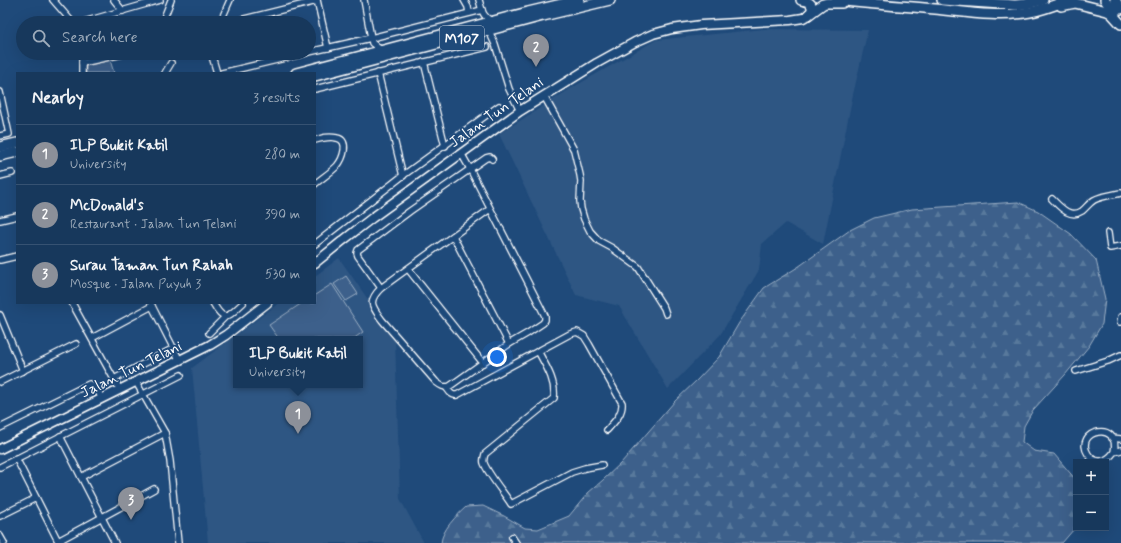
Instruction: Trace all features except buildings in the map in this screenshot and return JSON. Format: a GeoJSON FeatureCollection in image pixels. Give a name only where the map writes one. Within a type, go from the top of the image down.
{"type":"FeatureCollection","features":[{"type":"Feature","properties":{"kind":"main road","name":"M107"},"geometry":{"type":"LineString","coordinates":[[300,72],[579,0]]}},
{"type":"Feature","properties":{"kind":"main road","name":"M107"},"geometry":{"type":"LineString","coordinates":[[316,76],[610,0]]}},
{"type":"Feature","properties":{"kind":"main road"},"geometry":{"type":"LineString","coordinates":[[801,0],[810,2],[811,4],[812,11],[808,15]]}},
{"type":"Feature","properties":{"kind":"main road"},"geometry":{"type":"LineString","coordinates":[[837,0],[998,14],[1030,12],[1045,9],[1068,0]]}},
{"type":"Feature","properties":{"kind":"main road"},"geometry":{"type":"LineString","coordinates":[[942,0],[1015,5],[1043,0]]}},
{"type":"Feature","properties":{"kind":"main road"},"geometry":{"type":"LineString","coordinates":[[1105,0],[1121,24]]}},
{"type":"Feature","properties":{"kind":"main road"},"geometry":{"type":"LineString","coordinates":[[1114,0],[1121,8]]}},
{"type":"Feature","properties":{"kind":"main road"},"geometry":{"type":"LineString","coordinates":[[808,15],[822,4],[827,3],[870,4]]}},
{"type":"Feature","properties":{"kind":"main road"},"geometry":{"type":"LineString","coordinates":[[1030,12],[1041,12],[1065,5],[1075,4],[1107,11],[1111,13],[1121,24]]}},
{"type":"Feature","properties":{"kind":"main road"},"geometry":{"type":"LineString","coordinates":[[0,147],[16,143]]}},
{"type":"Feature","properties":{"kind":"main road"},"geometry":{"type":"LineString","coordinates":[[0,156],[16,152]]}},
{"type":"Feature","properties":{"kind":"street"},"geometry":{"type":"LineString","coordinates":[[53,0],[67,16]]}},
{"type":"Feature","properties":{"kind":"street"},"geometry":{"type":"LineString","coordinates":[[114,0],[123,11]]}},
{"type":"Feature","properties":{"kind":"street"},"geometry":{"type":"LineString","coordinates":[[105,16],[160,0]]}},
{"type":"Feature","properties":{"kind":"street"},"geometry":{"type":"LineString","coordinates":[[165,16],[171,0]]}},
{"type":"Feature","properties":{"kind":"street"},"geometry":{"type":"LineString","coordinates":[[223,16],[230,0]]}},
{"type":"Feature","properties":{"kind":"street"},"geometry":{"type":"LineString","coordinates":[[364,0],[372,40],[370,50],[365,55]]}},
{"type":"Feature","properties":{"kind":"street"},"geometry":{"type":"LineString","coordinates":[[464,0],[469,13]]}},
{"type":"Feature","properties":{"kind":"street"},"geometry":{"type":"LineString","coordinates":[[479,0],[482,11],[487,19],[493,21]]}},
{"type":"Feature","properties":{"kind":"street"},"geometry":{"type":"LineString","coordinates":[[256,16],[317,1],[328,48]]}},
{"type":"Feature","properties":{"kind":"street"},"geometry":{"type":"LineString","coordinates":[[316,51],[372,40],[469,13],[482,11]]}},
{"type":"Feature","properties":{"kind":"street"},"geometry":{"type":"LineString","coordinates":[[476,26],[480,20],[482,11]]}},
{"type":"Feature","properties":{"kind":"street","name":"Jalan Tun Telani"},"geometry":{"type":"LineString","coordinates":[[316,262],[520,110],[616,52],[652,34],[672,29],[701,24],[790,20],[803,18],[808,15]]}},
{"type":"Feature","properties":{"kind":"street"},"geometry":{"type":"LineString","coordinates":[[489,31],[495,44],[509,89],[520,110]]}},
{"type":"Feature","properties":{"kind":"street"},"geometry":{"type":"LineString","coordinates":[[372,40],[377,47],[384,50]]}},
{"type":"Feature","properties":{"kind":"street"},"geometry":{"type":"LineString","coordinates":[[316,89],[486,47]]}},
{"type":"Feature","properties":{"kind":"street"},"geometry":{"type":"LineString","coordinates":[[82,72],[82,63],[96,60]]}},
{"type":"Feature","properties":{"kind":"street"},"geometry":{"type":"LineString","coordinates":[[213,60],[217,72]]}},
{"type":"Feature","properties":{"kind":"street"},"geometry":{"type":"LineString","coordinates":[[226,72],[277,60]]}},
{"type":"Feature","properties":{"kind":"street"},"geometry":{"type":"LineString","coordinates":[[424,62],[445,146]]}},
{"type":"Feature","properties":{"kind":"street"},"geometry":{"type":"LineString","coordinates":[[166,72],[171,63]]}},
{"type":"Feature","properties":{"kind":"street"},"geometry":{"type":"LineString","coordinates":[[378,73],[403,176]]}},
{"type":"Feature","properties":{"kind":"street"},"geometry":{"type":"LineString","coordinates":[[0,92],[9,134],[0,136]]}},
{"type":"Feature","properties":{"kind":"street"},"geometry":{"type":"LineString","coordinates":[[544,96],[574,150],[581,181],[581,209],[590,231],[599,241],[612,248],[638,267],[664,308],[666,314]]}},
{"type":"Feature","properties":{"kind":"street"},"geometry":{"type":"LineString","coordinates":[[316,243],[403,176],[499,106]]}},
{"type":"Feature","properties":{"kind":"street"},"geometry":{"type":"LineString","coordinates":[[316,140],[336,137],[341,139],[344,147],[342,158],[337,166],[316,183]]}},
{"type":"Feature","properties":{"kind":"street"},"geometry":{"type":"LineString","coordinates":[[446,387],[450,386],[509,344],[543,323],[545,320],[545,316],[461,153]]}},
{"type":"Feature","properties":{"kind":"street"},"geometry":{"type":"LineString","coordinates":[[381,288],[358,256],[358,250],[410,211],[489,157],[492,159]]}},
{"type":"Feature","properties":{"kind":"street"},"geometry":{"type":"LineString","coordinates":[[0,176],[12,174]]}},
{"type":"Feature","properties":{"kind":"street"},"geometry":{"type":"LineString","coordinates":[[1052,199],[1067,212],[1078,213],[1098,198],[1121,193]]}},
{"type":"Feature","properties":{"kind":"street"},"geometry":{"type":"LineString","coordinates":[[490,209],[381,288],[374,295],[372,300],[376,312],[436,382],[446,387],[454,396],[574,332],[577,332],[584,336],[622,403],[622,411],[607,430]]}},
{"type":"Feature","properties":{"kind":"street"},"geometry":{"type":"LineString","coordinates":[[0,220],[16,216]]}},
{"type":"Feature","properties":{"kind":"street"},"geometry":{"type":"LineString","coordinates":[[1108,233],[1110,248],[1121,246]]}},
{"type":"Feature","properties":{"kind":"street"},"geometry":{"type":"LineString","coordinates":[[453,236],[509,344]]}},
{"type":"Feature","properties":{"kind":"street"},"geometry":{"type":"LineString","coordinates":[[0,260],[16,256]]}},
{"type":"Feature","properties":{"kind":"street"},"geometry":{"type":"LineString","coordinates":[[408,269],[483,363]]}},
{"type":"Feature","properties":{"kind":"street"},"geometry":{"type":"LineString","coordinates":[[73,304],[120,390]]}},
{"type":"Feature","properties":{"kind":"street"},"geometry":{"type":"LineString","coordinates":[[92,338],[151,304],[180,360]]}},
{"type":"Feature","properties":{"kind":"street"},"geometry":{"type":"LineString","coordinates":[[214,304],[219,314],[226,316]]}},
{"type":"Feature","properties":{"kind":"street"},"geometry":{"type":"LineString","coordinates":[[209,333],[226,316],[242,304]]}},
{"type":"Feature","properties":{"kind":"street","name":"Jalan Tun Telani"},"geometry":{"type":"LineString","coordinates":[[0,448],[102,399],[218,340],[266,304]]}},
{"type":"Feature","properties":{"kind":"street"},"geometry":{"type":"LineString","coordinates":[[0,315],[23,371]]}},
{"type":"Feature","properties":{"kind":"street"},"geometry":{"type":"LineString","coordinates":[[0,382],[76,344]]}},
{"type":"Feature","properties":{"kind":"street"},"geometry":{"type":"LineString","coordinates":[[114,379],[174,348]]}},
{"type":"Feature","properties":{"kind":"street"},"geometry":{"type":"LineString","coordinates":[[538,352],[554,383],[554,398],[485,454],[483,458],[484,463],[511,504],[572,472],[602,465]]}},
{"type":"Feature","properties":{"kind":"street"},"geometry":{"type":"LineString","coordinates":[[1076,371],[1108,361],[1121,355]]}},
{"type":"Feature","properties":{"kind":"street"},"geometry":{"type":"LineString","coordinates":[[0,467],[182,375]]}},
{"type":"Feature","properties":{"kind":"street"},"geometry":{"type":"LineString","coordinates":[[136,382],[164,433],[170,461],[178,543]]}},
{"type":"Feature","properties":{"kind":"street"},"geometry":{"type":"LineString","coordinates":[[0,428],[88,384],[94,386],[102,399]]}},
{"type":"Feature","properties":{"kind":"street"},"geometry":{"type":"LineString","coordinates":[[1100,431],[1109,434],[1114,442],[1114,452],[1107,460],[1097,461],[1089,455],[1086,447],[1088,438],[1095,432],[1100,431]]}},
{"type":"Feature","properties":{"kind":"street"},"geometry":{"type":"LineString","coordinates":[[81,477],[164,433]]}},
{"type":"Feature","properties":{"kind":"street"},"geometry":{"type":"LineString","coordinates":[[60,436],[115,543]]}},
{"type":"Feature","properties":{"kind":"street"},"geometry":{"type":"LineString","coordinates":[[1112,438],[1121,439]]}},
{"type":"Feature","properties":{"kind":"street"},"geometry":{"type":"LineString","coordinates":[[1114,452],[1121,450]]}},
{"type":"Feature","properties":{"kind":"street"},"geometry":{"type":"LineString","coordinates":[[16,458],[58,542],[154,489]]}},
{"type":"Feature","properties":{"kind":"street"},"geometry":{"type":"LineString","coordinates":[[0,516],[36,498]]}},
{"type":"Feature","properties":{"kind":"street"},"geometry":{"type":"LineString","coordinates":[[0,536],[4,543]]}},
{"type":"Feature","properties":{"kind":"street"},"geometry":{"type":"LineString","coordinates":[[512,537],[516,543]]}},
{"type":"Feature","properties":{"kind":"shaded area"},"geometry":{"type":"Polygon","coordinates":[[[764,29],[868,30],[852,99],[823,244],[786,223],[762,244],[759,270],[720,335],[668,389],[619,306],[576,295],[499,134],[570,89],[656,40],[764,29]]]}},
{"type":"Feature","properties":{"kind":"shaded area"},"geometry":{"type":"Polygon","coordinates":[[[339,258],[395,338],[400,499],[424,543],[208,543],[192,368],[233,337],[233,388],[363,388],[363,336],[235,336],[278,304],[316,304],[316,275],[339,258]]]}},
{"type":"Feature","properties":{"kind":"green space"},"geometry":{"type":"Polygon","coordinates":[[[110,60],[114,72],[86,72],[86,66],[110,60]]]}},
{"type":"Feature","properties":{"kind":"green space"},"geometry":{"type":"Polygon","coordinates":[[[1018,202],[1038,211],[1071,234],[1096,260],[1105,299],[1102,324],[1089,346],[1033,410],[1024,426],[1022,442],[1034,451],[1054,454],[1073,476],[1073,530],[1062,543],[441,543],[447,528],[466,507],[483,506],[525,528],[538,529],[569,516],[588,493],[621,463],[675,401],[719,357],[739,323],[764,288],[798,267],[850,230],[874,218],[912,209],[1018,202]]]}},
{"type":"Feature","properties":{"kind":"green space"},"geometry":{"type":"Polygon","coordinates":[[[346,276],[358,294],[346,301],[334,284],[346,276]]]}},
{"type":"Feature","properties":{"kind":"green space"},"geometry":{"type":"Polygon","coordinates":[[[332,284],[363,332],[357,336],[277,336],[269,325],[300,304],[316,304],[316,294],[332,284]]]}},
{"type":"Feature","properties":{"kind":"place","name":"McDonald's"},"geometry":{"type":"Point","coordinates":[536,67]}},
{"type":"Feature","properties":{"kind":"place","name":"ILP Bukit Katil"},"geometry":{"type":"Point","coordinates":[298,434]}},
{"type":"Feature","properties":{"kind":"place","name":"Surau Taman Tun Rahah"},"geometry":{"type":"Point","coordinates":[131,520]}}]}
